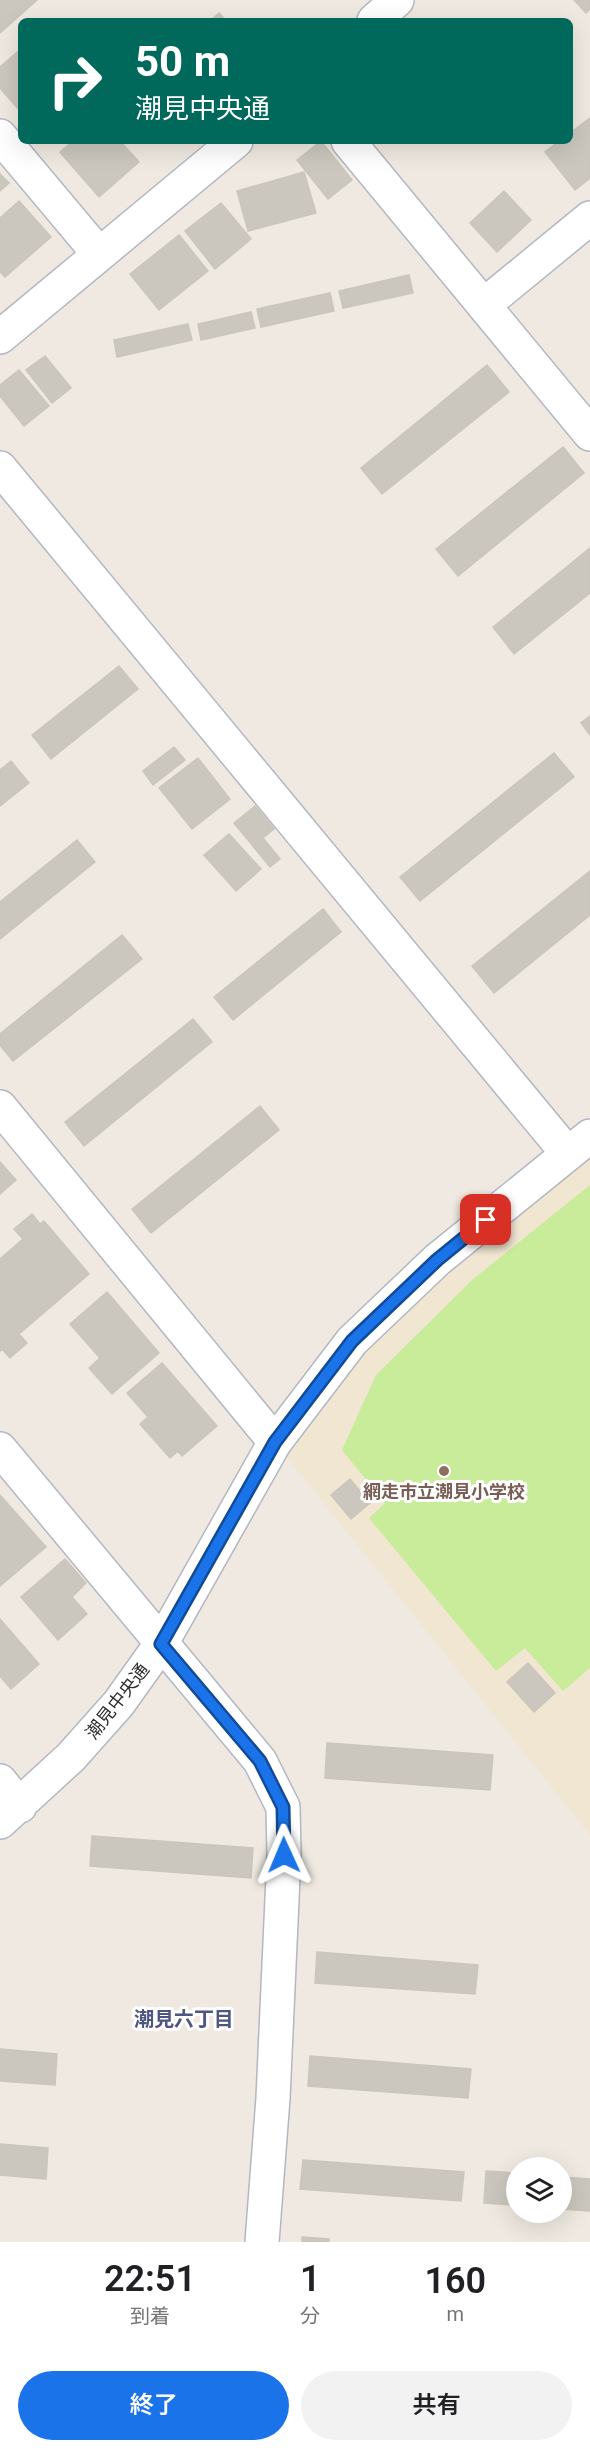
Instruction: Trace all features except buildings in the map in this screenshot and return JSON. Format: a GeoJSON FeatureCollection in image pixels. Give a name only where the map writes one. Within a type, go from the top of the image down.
{"type":"FeatureCollection","features":[{"type":"Feature","properties":{"kind":"street"},"geometry":{"type":"LineString","coordinates":[[377,18],[397,0]]}},
{"type":"Feature","properties":{"kind":"street"},"geometry":{"type":"LineString","coordinates":[[0,136],[99,254]]}},
{"type":"Feature","properties":{"kind":"street"},"geometry":{"type":"LineString","coordinates":[[0,337],[232,144]]}},
{"type":"Feature","properties":{"kind":"street"},"geometry":{"type":"LineString","coordinates":[[350,144],[590,434]]}},
{"type":"Feature","properties":{"kind":"street"},"geometry":{"type":"LineString","coordinates":[[484,305],[590,218]]}},
{"type":"Feature","properties":{"kind":"street"},"geometry":{"type":"LineString","coordinates":[[0,468],[579,1145]]}},
{"type":"Feature","properties":{"kind":"street"},"geometry":{"type":"LineString","coordinates":[[0,1107],[275,1442]]}},
{"type":"Feature","properties":{"kind":"street","name":"潮見中央通"},"geometry":{"type":"LineString","coordinates":[[10,1814],[78,1750],[119,1703],[161,1644],[275,1442],[352,1341],[437,1260],[579,1145]]}},
{"type":"Feature","properties":{"kind":"street"},"geometry":{"type":"LineString","coordinates":[[0,1449],[260,1761],[283,1807],[284,1855],[274,2086],[262,2242]]}},
{"type":"Feature","properties":{"kind":"street"},"geometry":{"type":"LineString","coordinates":[[0,1781],[10,1814]]}},
{"type":"Feature","properties":{"kind":"shaded area","name":"網走市立潮見小学校"},"geometry":{"type":"Polygon","coordinates":[[[590,1136],[590,1835],[275,1442],[352,1341],[590,1136]]]}},
{"type":"Feature","properties":{"kind":"green space","name":"網走市立潮見小学校"},"geometry":{"type":"Polygon","coordinates":[[[590,1185],[590,1668],[563,1691],[525,1648],[496,1671],[369,1518],[385,1503],[342,1450],[376,1375],[472,1280],[590,1185]]]}},
{"type":"Feature","properties":{"kind":"place","name":"網走市立潮見小学校"},"geometry":{"type":"Point","coordinates":[444,1471]}},
{"type":"Feature","properties":{"kind":"district","name":"潮見六丁目"},"geometry":{"type":"Point","coordinates":[184,2019]}},
{"type":"Feature","properties":{"kind":"route"},"geometry":{"type":"LineString","coordinates":[[284,1855],[283,1807],[260,1761],[161,1644],[275,1442],[352,1341],[437,1260],[486,1220]]}}]}
